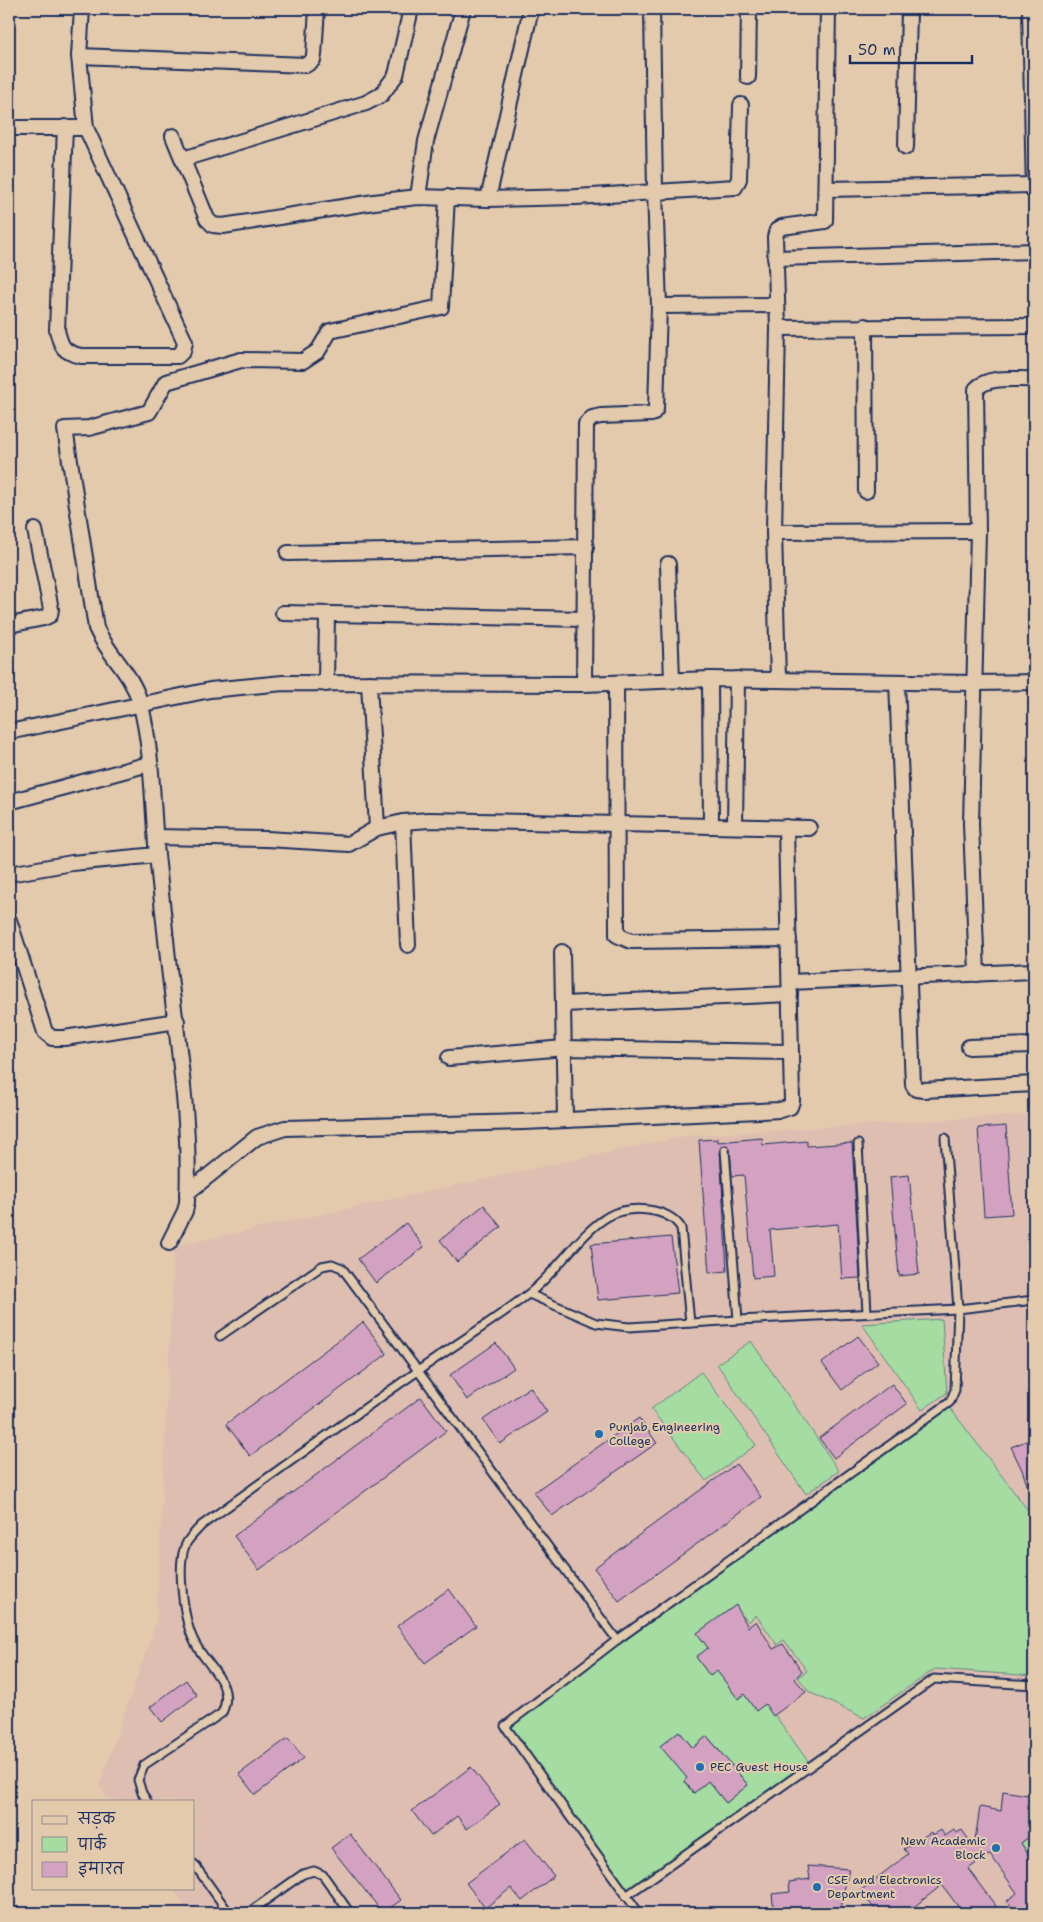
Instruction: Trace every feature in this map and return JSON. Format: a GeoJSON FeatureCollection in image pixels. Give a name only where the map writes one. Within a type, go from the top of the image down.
{"type":"FeatureCollection","features":[{"type":"Feature","properties":{"kind":"street"},"geometry":{"type":"LineString","coordinates":[[65,127],[56,330],[60,344],[68,353],[81,356],[178,356],[183,351],[185,342],[86,128],[79,56],[82,9]]}},
{"type":"Feature","properties":{"kind":"street"},"geometry":{"type":"LineString","coordinates":[[79,56],[306,66],[313,60],[314,55],[317,9]]}},
{"type":"Feature","properties":{"kind":"street"},"geometry":{"type":"LineString","coordinates":[[183,159],[366,103],[381,95],[396,75],[411,9]]}},
{"type":"Feature","properties":{"kind":"street"},"geometry":{"type":"LineString","coordinates":[[418,197],[426,141],[463,9]]}},
{"type":"Feature","properties":{"kind":"street"},"geometry":{"type":"LineString","coordinates":[[488,199],[531,9]]}},
{"type":"Feature","properties":{"kind":"street"},"geometry":{"type":"LineString","coordinates":[[584,684],[586,424],[592,418],[600,416],[652,414],[656,409],[659,306],[652,9]]}},
{"type":"Feature","properties":{"kind":"street"},"geometry":{"type":"LineString","coordinates":[[748,77],[749,9]]}},
{"type":"Feature","properties":{"kind":"street"},"geometry":{"type":"LineString","coordinates":[[778,679],[774,532],[778,328],[775,237],[777,230],[782,227],[825,221],[828,9]]}},
{"type":"Feature","properties":{"kind":"street"},"geometry":{"type":"LineString","coordinates":[[906,147],[909,9]]}},
{"type":"Feature","properties":{"kind":"street"},"geometry":{"type":"LineString","coordinates":[[826,189],[1034,188],[1031,18]]}},
{"type":"Feature","properties":{"kind":"street"},"geometry":{"type":"LineString","coordinates":[[172,136],[207,219],[214,225],[223,226],[374,202],[418,197],[488,199],[735,188],[739,179],[741,105]]}},
{"type":"Feature","properties":{"kind":"street"},"geometry":{"type":"LineString","coordinates":[[9,128],[86,128]]}},
{"type":"Feature","properties":{"kind":"street"},"geometry":{"type":"LineString","coordinates":[[169,1243],[184,1211],[187,1193],[187,1115],[157,855],[149,764],[140,703],[134,685],[125,669],[104,646],[96,628],[65,429],[90,428],[149,412],[166,382],[241,360],[304,361],[318,351],[330,331],[441,308],[447,197]]}},
{"type":"Feature","properties":{"kind":"street"},"geometry":{"type":"LineString","coordinates":[[775,258],[1034,251]]}},
{"type":"Feature","properties":{"kind":"street"},"geometry":{"type":"LineString","coordinates":[[659,306],[777,305]]}},
{"type":"Feature","properties":{"kind":"street"},"geometry":{"type":"LineString","coordinates":[[865,326],[866,491]]}},
{"type":"Feature","properties":{"kind":"street"},"geometry":{"type":"LineString","coordinates":[[778,328],[1034,326]]}},
{"type":"Feature","properties":{"kind":"street"},"geometry":{"type":"LineString","coordinates":[[977,974],[971,824],[978,531],[976,390],[981,384],[989,381],[1034,379]]}},
{"type":"Feature","properties":{"kind":"street"},"geometry":{"type":"LineString","coordinates":[[9,625],[50,615],[51,609],[34,530]]}},
{"type":"Feature","properties":{"kind":"street"},"geometry":{"type":"LineString","coordinates":[[774,532],[978,531]]}},
{"type":"Feature","properties":{"kind":"street"},"geometry":{"type":"LineString","coordinates":[[288,553],[586,548]]}},
{"type":"Feature","properties":{"kind":"street"},"geometry":{"type":"LineString","coordinates":[[668,564],[672,680]]}},
{"type":"Feature","properties":{"kind":"street"},"geometry":{"type":"LineString","coordinates":[[283,613],[585,619]]}},
{"type":"Feature","properties":{"kind":"street"},"geometry":{"type":"LineString","coordinates":[[326,684],[327,614]]}},
{"type":"Feature","properties":{"kind":"street"},"geometry":{"type":"LineString","coordinates":[[9,732],[140,703],[210,690],[260,684],[584,684],[710,679],[975,683],[1034,682]]}},
{"type":"Feature","properties":{"kind":"street"},"geometry":{"type":"LineString","coordinates":[[710,679],[711,825]]}},
{"type":"Feature","properties":{"kind":"street"},"geometry":{"type":"LineString","coordinates":[[736,826],[737,679]]}},
{"type":"Feature","properties":{"kind":"street"},"geometry":{"type":"LineString","coordinates":[[897,682],[910,976],[912,1080],[916,1089],[1034,1084]]}},
{"type":"Feature","properties":{"kind":"street"},"geometry":{"type":"LineString","coordinates":[[369,683],[376,828]]}},
{"type":"Feature","properties":{"kind":"street"},"geometry":{"type":"LineString","coordinates":[[616,683],[617,936],[631,941],[789,938]]}},
{"type":"Feature","properties":{"kind":"street"},"geometry":{"type":"LineString","coordinates":[[9,802],[149,764]]}},
{"type":"Feature","properties":{"kind":"street"},"geometry":{"type":"LineString","coordinates":[[156,837],[274,839],[348,844],[376,828],[403,822],[503,820],[617,825],[809,828]]}},
{"type":"Feature","properties":{"kind":"street"},"geometry":{"type":"LineString","coordinates":[[403,822],[408,944]]}},
{"type":"Feature","properties":{"kind":"street"},"geometry":{"type":"LineString","coordinates":[[187,1193],[257,1137],[273,1131],[308,1127],[524,1122],[780,1110],[790,1107],[792,1100],[792,1052],[786,827]]}},
{"type":"Feature","properties":{"kind":"street"},"geometry":{"type":"LineString","coordinates":[[9,874],[72,863],[157,855]]}},
{"type":"Feature","properties":{"kind":"street"},"geometry":{"type":"LineString","coordinates":[[9,920],[36,1009],[45,1032],[52,1038],[64,1038],[177,1021]]}},
{"type":"Feature","properties":{"kind":"street"},"geometry":{"type":"LineString","coordinates":[[562,952],[565,1119]]}},
{"type":"Feature","properties":{"kind":"street"},"geometry":{"type":"LineString","coordinates":[[563,1004],[790,988],[910,976],[1034,972]]}},
{"type":"Feature","properties":{"kind":"street"},"geometry":{"type":"LineString","coordinates":[[969,1048],[1034,1045]]}},
{"type":"Feature","properties":{"kind":"street"},"geometry":{"type":"LineString","coordinates":[[449,1058],[564,1048],[792,1052]]}},
{"type":"Feature","properties":{"kind":"lane"},"geometry":{"type":"LineString","coordinates":[[639,1913],[505,1726],[617,1640],[950,1402],[955,1390],[958,1309],[945,1138]]}},
{"type":"Feature","properties":{"kind":"lane"},"geometry":{"type":"LineString","coordinates":[[858,1144],[867,1313]]}},
{"type":"Feature","properties":{"kind":"lane"},"geometry":{"type":"LineString","coordinates":[[725,1150],[738,1320]]}},
{"type":"Feature","properties":{"kind":"lane"},"geometry":{"type":"LineString","coordinates":[[146,1800],[138,1780],[144,1765],[222,1713],[227,1703],[226,1688],[195,1643],[186,1619],[182,1562],[187,1543],[202,1524],[418,1370],[529,1294],[594,1228],[610,1216],[623,1212],[663,1212],[676,1221],[681,1228],[690,1323]]}},
{"type":"Feature","properties":{"kind":"lane"},"geometry":{"type":"LineString","coordinates":[[220,1336],[322,1266],[332,1264],[342,1268],[617,1640]]}},
{"type":"Feature","properties":{"kind":"lane"},"geometry":{"type":"LineString","coordinates":[[529,1294],[581,1317],[611,1326],[629,1327],[958,1309],[1034,1300]]}},
{"type":"Feature","properties":{"kind":"lane"},"geometry":{"type":"LineString","coordinates":[[626,1896],[934,1679],[1034,1685]]}},
{"type":"Feature","properties":{"kind":"lane"},"geometry":{"type":"LineString","coordinates":[[195,1865],[230,1913]]}},
{"type":"Feature","properties":{"kind":"lane"},"geometry":{"type":"LineString","coordinates":[[248,1913],[303,1874],[314,1871],[323,1875],[350,1913]]}},
{"type":"Feature","properties":{"kind":"shaded area","name":"Punjab Engineering College"},"geometry":{"type":"Polygon","coordinates":[[[1034,1114],[1034,1913],[189,1913],[173,1890],[195,1890],[195,1800],[109,1800],[99,1786],[156,1622],[174,1246],[684,1136],[1034,1114]]]}},
{"type":"Feature","properties":{"kind":"green space"},"geometry":{"type":"Polygon","coordinates":[[[942,1319],[947,1393],[922,1410],[862,1324],[942,1319]]]}},
{"type":"Feature","properties":{"kind":"green space"},"geometry":{"type":"Polygon","coordinates":[[[751,1341],[839,1471],[806,1494],[717,1364],[751,1341]]]}},
{"type":"Feature","properties":{"kind":"green space"},"geometry":{"type":"Polygon","coordinates":[[[701,1372],[756,1445],[706,1481],[651,1409],[701,1372]]]}},
{"type":"Feature","properties":{"kind":"green space"},"geometry":{"type":"Polygon","coordinates":[[[950,1408],[1034,1518],[1034,1676],[935,1669],[864,1718],[809,1692],[798,1677],[807,1671],[784,1640],[777,1645],[756,1615],[749,1622],[735,1609],[717,1668],[745,1690],[764,1700],[810,1764],[629,1893],[507,1726],[619,1640],[950,1408]],[[679,1731],[661,1746],[695,1772],[684,1781],[693,1793],[708,1781],[726,1803],[748,1785],[729,1762],[713,1775],[708,1768],[723,1755],[707,1736],[693,1748],[679,1731]]]}},
{"type":"Feature","properties":{"kind":"green space"},"geometry":{"type":"Polygon","coordinates":[[[1034,1833],[1034,1864],[1021,1843],[1034,1833]]]}},
{"type":"Feature","properties":{"kind":"building"},"geometry":{"type":"Polygon","coordinates":[[[1006,1126],[1012,1214],[984,1216],[978,1128],[1006,1126]]]}},
{"type":"Feature","properties":{"kind":"building"},"geometry":{"type":"Polygon","coordinates":[[[762,1138],[763,1145],[807,1141],[807,1146],[852,1143],[860,1278],[842,1279],[838,1224],[770,1230],[774,1276],[753,1278],[744,1175],[732,1176],[730,1149],[725,1145],[720,1150],[727,1271],[709,1273],[699,1140],[718,1139],[718,1142],[762,1138]]]}},
{"type":"Feature","properties":{"kind":"building"},"geometry":{"type":"Polygon","coordinates":[[[909,1175],[919,1274],[899,1276],[890,1177],[909,1175]]]}},
{"type":"Feature","properties":{"kind":"building"},"geometry":{"type":"Polygon","coordinates":[[[484,1205],[501,1227],[457,1262],[440,1240],[484,1205]]]}},
{"type":"Feature","properties":{"kind":"building"},"geometry":{"type":"Polygon","coordinates":[[[406,1223],[424,1247],[376,1283],[358,1259],[406,1223]]]}},
{"type":"Feature","properties":{"kind":"building"},"geometry":{"type":"Polygon","coordinates":[[[671,1237],[678,1293],[598,1300],[591,1244],[671,1237]]]}},
{"type":"Feature","properties":{"kind":"building"},"geometry":{"type":"Polygon","coordinates":[[[363,1322],[387,1354],[250,1456],[226,1424],[363,1322]]]}},
{"type":"Feature","properties":{"kind":"building"},"geometry":{"type":"Polygon","coordinates":[[[858,1336],[878,1362],[842,1390],[822,1363],[858,1336]]]}},
{"type":"Feature","properties":{"kind":"building"},"geometry":{"type":"Polygon","coordinates":[[[496,1343],[514,1368],[467,1400],[450,1375],[496,1343]]]}},
{"type":"Feature","properties":{"kind":"building"},"geometry":{"type":"Polygon","coordinates":[[[892,1384],[907,1404],[834,1458],[819,1438],[892,1384]]]}},
{"type":"Feature","properties":{"kind":"building"},"geometry":{"type":"Polygon","coordinates":[[[530,1387],[547,1412],[500,1444],[483,1420],[530,1387]]]}},
{"type":"Feature","properties":{"kind":"building"},"geometry":{"type":"Polygon","coordinates":[[[421,1397],[446,1431],[259,1570],[234,1536],[421,1397]]]}},
{"type":"Feature","properties":{"kind":"building"},"geometry":{"type":"Polygon","coordinates":[[[639,1418],[657,1443],[552,1516],[534,1492],[639,1418]]]}},
{"type":"Feature","properties":{"kind":"building"},"geometry":{"type":"Polygon","coordinates":[[[1034,1438],[1034,1499],[1032,1499],[1022,1470],[1011,1447],[1034,1438]]]}},
{"type":"Feature","properties":{"kind":"building"},"geometry":{"type":"Polygon","coordinates":[[[736,1464],[761,1497],[619,1601],[594,1568],[736,1464]]]}},
{"type":"Feature","properties":{"kind":"building"},"geometry":{"type":"Polygon","coordinates":[[[449,1589],[476,1626],[425,1663],[397,1626],[449,1589]]]}},
{"type":"Feature","properties":{"kind":"building"},"geometry":{"type":"Polygon","coordinates":[[[736,1605],[748,1627],[756,1621],[773,1649],[783,1644],[802,1671],[795,1679],[806,1692],[773,1716],[765,1704],[756,1711],[744,1694],[738,1699],[717,1671],[710,1676],[696,1657],[708,1648],[697,1633],[736,1605]]]}},
{"type":"Feature","properties":{"kind":"building"},"geometry":{"type":"Polygon","coordinates":[[[186,1680],[197,1695],[162,1722],[150,1707],[186,1680]]]}},
{"type":"Feature","properties":{"kind":"building","name":"PEC Guest House"},"geometry":{"type":"Polygon","coordinates":[[[679,1731],[693,1748],[707,1736],[748,1785],[726,1803],[708,1781],[694,1793],[684,1781],[687,1778],[660,1746],[679,1731]]]}},
{"type":"Feature","properties":{"kind":"building"},"geometry":{"type":"Polygon","coordinates":[[[288,1738],[304,1758],[255,1795],[239,1774],[288,1738]]]}},
{"type":"Feature","properties":{"kind":"building"},"geometry":{"type":"Polygon","coordinates":[[[471,1767],[500,1804],[467,1829],[457,1816],[431,1836],[412,1811],[471,1767]]]}},
{"type":"Feature","properties":{"kind":"building"},"geometry":{"type":"Polygon","coordinates":[[[1003,1791],[1034,1796],[1034,1833],[1021,1843],[1034,1864],[1034,1913],[1017,1913],[1007,1901],[1017,1893],[990,1854],[968,1869],[1001,1913],[963,1913],[942,1885],[906,1913],[878,1913],[860,1891],[908,1854],[904,1849],[931,1832],[933,1835],[941,1830],[945,1836],[954,1830],[956,1833],[962,1830],[974,1847],[980,1807],[1001,1811],[1003,1791]]]}},
{"type":"Feature","properties":{"kind":"building"},"geometry":{"type":"Polygon","coordinates":[[[350,1834],[401,1900],[383,1913],[331,1848],[350,1834]]]}},
{"type":"Feature","properties":{"kind":"building"},"geometry":{"type":"Polygon","coordinates":[[[525,1839],[554,1876],[522,1901],[511,1888],[485,1908],[466,1883],[525,1839]]]}},
{"type":"Feature","properties":{"kind":"building","name":"CSE and Electronics Department"},"geometry":{"type":"Polygon","coordinates":[[[808,1866],[849,1869],[839,1913],[774,1913],[772,1894],[790,1892],[789,1882],[810,1879],[808,1866]]]}},
{"type":"Feature","properties":{"kind":"place","name":"Punjab Engineering College"},"geometry":{"type":"Point","coordinates":[599,1434]}},
{"type":"Feature","properties":{"kind":"place","name":"PEC Guest House"},"geometry":{"type":"Point","coordinates":[700,1767]}},
{"type":"Feature","properties":{"kind":"place","name":"New Academic Block"},"geometry":{"type":"Point","coordinates":[996,1848]}},
{"type":"Feature","properties":{"kind":"place","name":"CSE and Electronics Department"},"geometry":{"type":"Point","coordinates":[817,1887]}}]}
